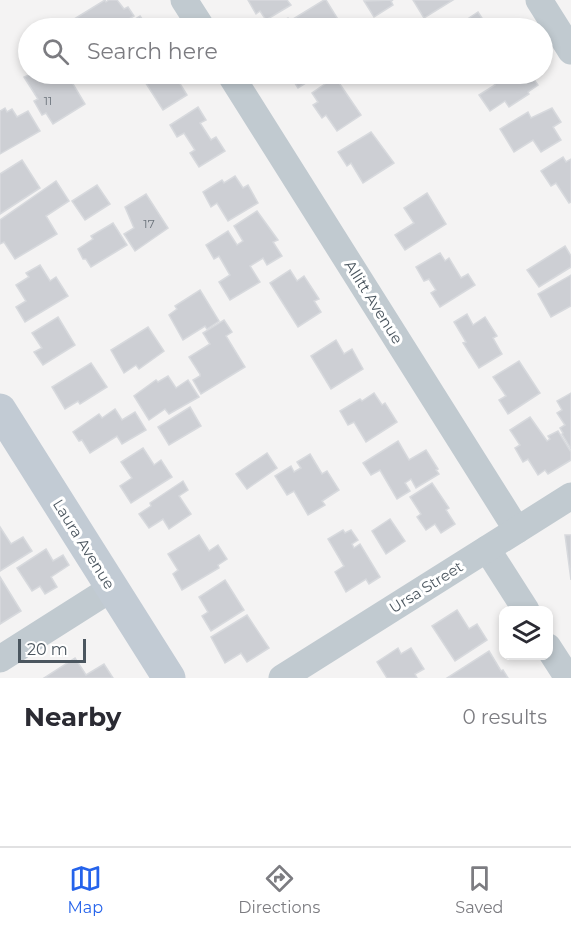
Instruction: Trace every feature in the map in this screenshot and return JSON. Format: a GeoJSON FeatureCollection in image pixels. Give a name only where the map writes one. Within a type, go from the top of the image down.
{"type":"FeatureCollection","features":[{"type":"Feature","properties":{"kind":"street"},"geometry":{"type":"LineString","coordinates":[[184,0],[196,18]]}},
{"type":"Feature","properties":{"kind":"street"},"geometry":{"type":"LineString","coordinates":[[539,0],[550,18]]}},
{"type":"Feature","properties":{"kind":"street"},"geometry":{"type":"LineString","coordinates":[[553,22],[571,51]]}},
{"type":"Feature","properties":{"kind":"street","name":"Allitt Avenue"},"geometry":{"type":"LineString","coordinates":[[236,84],[517,530]]}},
{"type":"Feature","properties":{"kind":"street","name":"Laura Avenue"},"geometry":{"type":"LineString","coordinates":[[0,410],[169,678]]}},
{"type":"Feature","properties":{"kind":"street","name":"Ursa Street"},"geometry":{"type":"LineString","coordinates":[[282,678],[571,496]]}},
{"type":"Feature","properties":{"kind":"street"},"geometry":{"type":"LineString","coordinates":[[487,549],[523,606]]}},
{"type":"Feature","properties":{"kind":"street"},"geometry":{"type":"LineString","coordinates":[[0,659],[112,588]]}},
{"type":"Feature","properties":{"kind":"street"},"geometry":{"type":"LineString","coordinates":[[553,654],[568,678]]}},
{"type":"Feature","properties":{"kind":"building"},"geometry":{"type":"Polygon","coordinates":[[[105,0],[106,2],[117,0],[124,9],[128,7],[134,16],[131,18],[76,18],[105,0]]]}},
{"type":"Feature","properties":{"kind":"building"},"geometry":{"type":"Polygon","coordinates":[[[248,0],[287,0],[291,5],[269,18],[265,18],[260,11],[256,14],[248,0]]]}},
{"type":"Feature","properties":{"kind":"building"},"geometry":{"type":"Polygon","coordinates":[[[326,0],[337,18],[295,18],[326,0]]]}},
{"type":"Feature","properties":{"kind":"building"},"geometry":{"type":"Polygon","coordinates":[[[393,0],[391,1],[393,5],[374,17],[364,1],[393,0]]]}},
{"type":"Feature","properties":{"kind":"building"},"geometry":{"type":"Polygon","coordinates":[[[413,0],[453,0],[424,18],[413,0]]]}},
{"type":"Feature","properties":{"kind":"building"},"geometry":{"type":"Polygon","coordinates":[[[478,12],[482,18],[469,18],[478,12]]]}},
{"type":"Feature","properties":{"kind":"building"},"geometry":{"type":"Polygon","coordinates":[[[28,84],[73,84],[85,104],[53,124],[46,113],[42,115],[34,101],[38,99],[28,84]]]}},
{"type":"Feature","properties":{"kind":"building"},"geometry":{"type":"Polygon","coordinates":[[[146,84],[180,84],[187,95],[163,110],[146,84]]]}},
{"type":"Feature","properties":{"kind":"building"},"geometry":{"type":"Polygon","coordinates":[[[325,84],[340,84],[361,115],[337,131],[326,115],[322,118],[313,105],[318,102],[312,93],[325,84]]]}},
{"type":"Feature","properties":{"kind":"building"},"geometry":{"type":"Polygon","coordinates":[[[495,85],[538,85],[509,107],[505,101],[490,111],[479,95],[495,85]]]}},
{"type":"Feature","properties":{"kind":"building"},"geometry":{"type":"Polygon","coordinates":[[[198,107],[206,120],[200,123],[211,140],[216,137],[225,151],[199,167],[190,153],[195,150],[184,133],[177,137],[170,125],[198,107]]]}},
{"type":"Feature","properties":{"kind":"building"},"geometry":{"type":"Polygon","coordinates":[[[5,108],[7,112],[12,109],[17,117],[28,111],[40,131],[0,154],[0,111],[5,108]]]}},
{"type":"Feature","properties":{"kind":"building"},"geometry":{"type":"Polygon","coordinates":[[[552,108],[561,122],[553,127],[561,140],[541,152],[533,140],[514,152],[500,129],[528,112],[531,118],[552,108]]]}},
{"type":"Feature","properties":{"kind":"building"},"geometry":{"type":"Polygon","coordinates":[[[371,132],[394,163],[363,183],[351,163],[347,166],[338,152],[371,132]]]}},
{"type":"Feature","properties":{"kind":"building"},"geometry":{"type":"Polygon","coordinates":[[[563,157],[566,162],[571,159],[571,202],[569,203],[556,183],[551,186],[541,171],[563,157]]]}},
{"type":"Feature","properties":{"kind":"building"},"geometry":{"type":"Polygon","coordinates":[[[22,160],[40,188],[0,214],[0,174],[22,160]]]}},
{"type":"Feature","properties":{"kind":"building"},"geometry":{"type":"Polygon","coordinates":[[[235,176],[243,188],[248,185],[258,203],[228,221],[217,203],[211,207],[203,192],[222,180],[224,183],[235,176]]]}},
{"type":"Feature","properties":{"kind":"building"},"geometry":{"type":"Polygon","coordinates":[[[56,181],[69,201],[46,216],[57,234],[15,259],[4,242],[0,244],[0,220],[56,181]]]}},
{"type":"Feature","properties":{"kind":"building"},"geometry":{"type":"Polygon","coordinates":[[[97,185],[110,204],[85,220],[72,201],[97,185]]]}},
{"type":"Feature","properties":{"kind":"building"},"geometry":{"type":"Polygon","coordinates":[[[427,193],[446,224],[405,250],[395,235],[414,223],[404,208],[427,193]]]}},
{"type":"Feature","properties":{"kind":"building"},"geometry":{"type":"Polygon","coordinates":[[[146,194],[168,228],[135,251],[124,234],[134,228],[125,207],[146,194]]]}},
{"type":"Feature","properties":{"kind":"building"},"geometry":{"type":"Polygon","coordinates":[[[257,211],[278,240],[273,242],[282,256],[267,265],[263,258],[250,266],[260,282],[230,300],[219,282],[230,275],[219,256],[214,259],[206,245],[228,231],[237,245],[243,241],[234,226],[257,211]]]}},
{"type":"Feature","properties":{"kind":"building"},"geometry":{"type":"Polygon","coordinates":[[[113,223],[127,245],[91,267],[86,259],[83,259],[78,249],[93,239],[91,236],[113,223]]]}},
{"type":"Feature","properties":{"kind":"building"},"geometry":{"type":"Polygon","coordinates":[[[565,246],[571,256],[571,267],[539,287],[527,270],[565,246]]]}},
{"type":"Feature","properties":{"kind":"building"},"geometry":{"type":"Polygon","coordinates":[[[440,253],[445,261],[449,258],[461,278],[468,274],[475,285],[440,307],[431,293],[436,290],[429,279],[424,281],[416,267],[440,253]]]}},
{"type":"Feature","properties":{"kind":"building"},"geometry":{"type":"Polygon","coordinates":[[[40,265],[50,281],[56,277],[68,296],[25,322],[16,307],[26,301],[16,285],[29,277],[26,273],[40,265]]]}},
{"type":"Feature","properties":{"kind":"building"},"geometry":{"type":"Polygon","coordinates":[[[290,270],[297,281],[304,276],[319,299],[314,301],[321,312],[298,327],[270,283],[290,270]]]}},
{"type":"Feature","properties":{"kind":"building"},"geometry":{"type":"Polygon","coordinates":[[[571,275],[571,306],[551,317],[538,294],[571,275]]]}},
{"type":"Feature","properties":{"kind":"building"},"geometry":{"type":"Polygon","coordinates":[[[200,290],[219,321],[207,329],[205,326],[183,340],[169,315],[177,309],[175,306],[200,290]]]}},
{"type":"Feature","properties":{"kind":"building"},"geometry":{"type":"Polygon","coordinates":[[[467,314],[473,325],[485,317],[497,336],[493,338],[502,354],[479,368],[463,343],[466,342],[454,322],[467,314]]]}},
{"type":"Feature","properties":{"kind":"building"},"geometry":{"type":"Polygon","coordinates":[[[58,317],[75,345],[43,365],[34,352],[42,348],[32,333],[58,317]]]}},
{"type":"Feature","properties":{"kind":"building"},"geometry":{"type":"Polygon","coordinates":[[[224,320],[232,332],[226,336],[245,367],[201,394],[193,380],[200,374],[189,357],[210,344],[203,333],[224,320]]]}},
{"type":"Feature","properties":{"kind":"building"},"geometry":{"type":"Polygon","coordinates":[[[148,327],[164,351],[139,369],[136,365],[124,373],[111,350],[148,327]]]}},
{"type":"Feature","properties":{"kind":"building"},"geometry":{"type":"Polygon","coordinates":[[[336,340],[344,354],[352,349],[363,369],[331,389],[311,356],[336,340]]]}},
{"type":"Feature","properties":{"kind":"building"},"geometry":{"type":"Polygon","coordinates":[[[519,361],[540,393],[508,414],[499,400],[506,396],[493,377],[519,361]]]}},
{"type":"Feature","properties":{"kind":"building"},"geometry":{"type":"Polygon","coordinates":[[[91,363],[107,387],[80,404],[78,401],[65,409],[52,387],[91,363]]]}},
{"type":"Feature","properties":{"kind":"building"},"geometry":{"type":"Polygon","coordinates":[[[168,376],[176,388],[188,380],[199,397],[169,414],[165,409],[149,420],[134,396],[156,380],[158,382],[168,376]]]}},
{"type":"Feature","properties":{"kind":"building"},"geometry":{"type":"Polygon","coordinates":[[[374,393],[382,405],[385,403],[397,422],[366,442],[354,422],[348,425],[340,411],[374,393]]]}},
{"type":"Feature","properties":{"kind":"building"},"geometry":{"type":"Polygon","coordinates":[[[571,393],[571,449],[560,428],[565,425],[557,413],[562,410],[557,401],[571,393]]]}},
{"type":"Feature","properties":{"kind":"building"},"geometry":{"type":"Polygon","coordinates":[[[190,407],[201,426],[169,445],[158,427],[190,407]]]}},
{"type":"Feature","properties":{"kind":"building"},"geometry":{"type":"Polygon","coordinates":[[[115,409],[122,420],[135,412],[146,430],[122,444],[117,436],[90,453],[82,440],[79,441],[73,432],[99,414],[102,418],[115,409]]]}},
{"type":"Feature","properties":{"kind":"building"},"geometry":{"type":"Polygon","coordinates":[[[530,417],[547,441],[550,439],[548,436],[558,431],[571,452],[571,460],[548,474],[545,470],[538,475],[528,459],[523,462],[515,448],[520,445],[510,430],[530,417]]]}},
{"type":"Feature","properties":{"kind":"building"},"geometry":{"type":"Polygon","coordinates":[[[398,441],[409,460],[426,450],[439,474],[416,488],[411,479],[405,483],[410,491],[397,499],[380,470],[371,475],[363,463],[398,441]]]}},
{"type":"Feature","properties":{"kind":"building"},"geometry":{"type":"Polygon","coordinates":[[[143,448],[154,465],[161,460],[172,477],[131,503],[120,486],[132,478],[121,462],[143,448]]]}},
{"type":"Feature","properties":{"kind":"building"},"geometry":{"type":"Polygon","coordinates":[[[267,453],[277,468],[247,489],[236,474],[267,453]]]}},
{"type":"Feature","properties":{"kind":"building"},"geometry":{"type":"Polygon","coordinates":[[[310,454],[322,474],[327,471],[339,490],[322,501],[325,505],[308,515],[294,491],[287,495],[275,476],[291,466],[294,472],[301,468],[297,462],[310,454]]]}},
{"type":"Feature","properties":{"kind":"building"},"geometry":{"type":"Polygon","coordinates":[[[183,481],[188,490],[179,496],[191,514],[169,529],[163,519],[149,528],[139,514],[151,506],[150,503],[183,481]]]}},
{"type":"Feature","properties":{"kind":"building"},"geometry":{"type":"Polygon","coordinates":[[[432,483],[449,508],[446,510],[455,524],[441,533],[435,524],[426,530],[417,517],[421,514],[410,497],[432,483]]]}},
{"type":"Feature","properties":{"kind":"building"},"geometry":{"type":"Polygon","coordinates":[[[390,519],[405,541],[386,554],[372,531],[390,519]]]}},
{"type":"Feature","properties":{"kind":"building"},"geometry":{"type":"Polygon","coordinates":[[[0,527],[11,544],[23,537],[32,551],[0,571],[0,527]]]}},
{"type":"Feature","properties":{"kind":"building"},"geometry":{"type":"Polygon","coordinates":[[[343,530],[345,533],[351,530],[358,540],[352,544],[354,548],[360,544],[380,577],[369,584],[366,579],[346,592],[335,572],[344,566],[328,539],[343,530]]]}},
{"type":"Feature","properties":{"kind":"building"},"geometry":{"type":"Polygon","coordinates":[[[199,535],[209,551],[218,545],[227,559],[218,565],[219,568],[182,590],[173,574],[178,570],[168,554],[199,535]]]}},
{"type":"Feature","properties":{"kind":"building"},"geometry":{"type":"Polygon","coordinates":[[[565,535],[571,535],[571,580],[565,535]]]}},
{"type":"Feature","properties":{"kind":"building"},"geometry":{"type":"Polygon","coordinates":[[[46,549],[53,561],[63,555],[69,565],[51,577],[57,587],[45,594],[40,586],[32,591],[17,568],[46,549]]]}},
{"type":"Feature","properties":{"kind":"building"},"geometry":{"type":"Polygon","coordinates":[[[0,577],[21,611],[0,624],[0,577]]]}},
{"type":"Feature","properties":{"kind":"building"},"geometry":{"type":"Polygon","coordinates":[[[225,580],[244,610],[211,631],[202,616],[208,612],[199,597],[225,580]]]}},
{"type":"Feature","properties":{"kind":"building"},"geometry":{"type":"Polygon","coordinates":[[[457,610],[469,629],[477,624],[487,640],[455,661],[432,626],[457,610]]]}},
{"type":"Feature","properties":{"kind":"building"},"geometry":{"type":"Polygon","coordinates":[[[247,615],[269,648],[247,662],[241,653],[225,663],[211,637],[247,615]]]}},
{"type":"Feature","properties":{"kind":"building"},"geometry":{"type":"Polygon","coordinates":[[[398,648],[401,654],[411,648],[424,669],[415,674],[417,678],[387,678],[377,662],[398,648]]]}},
{"type":"Feature","properties":{"kind":"building"},"geometry":{"type":"Polygon","coordinates":[[[489,651],[508,678],[447,678],[489,651]]]}},
{"type":"Feature","properties":{"kind":"building"},"geometry":{"type":"Polygon","coordinates":[[[75,658],[86,675],[104,664],[113,678],[44,678],[75,658]]]}}]}
